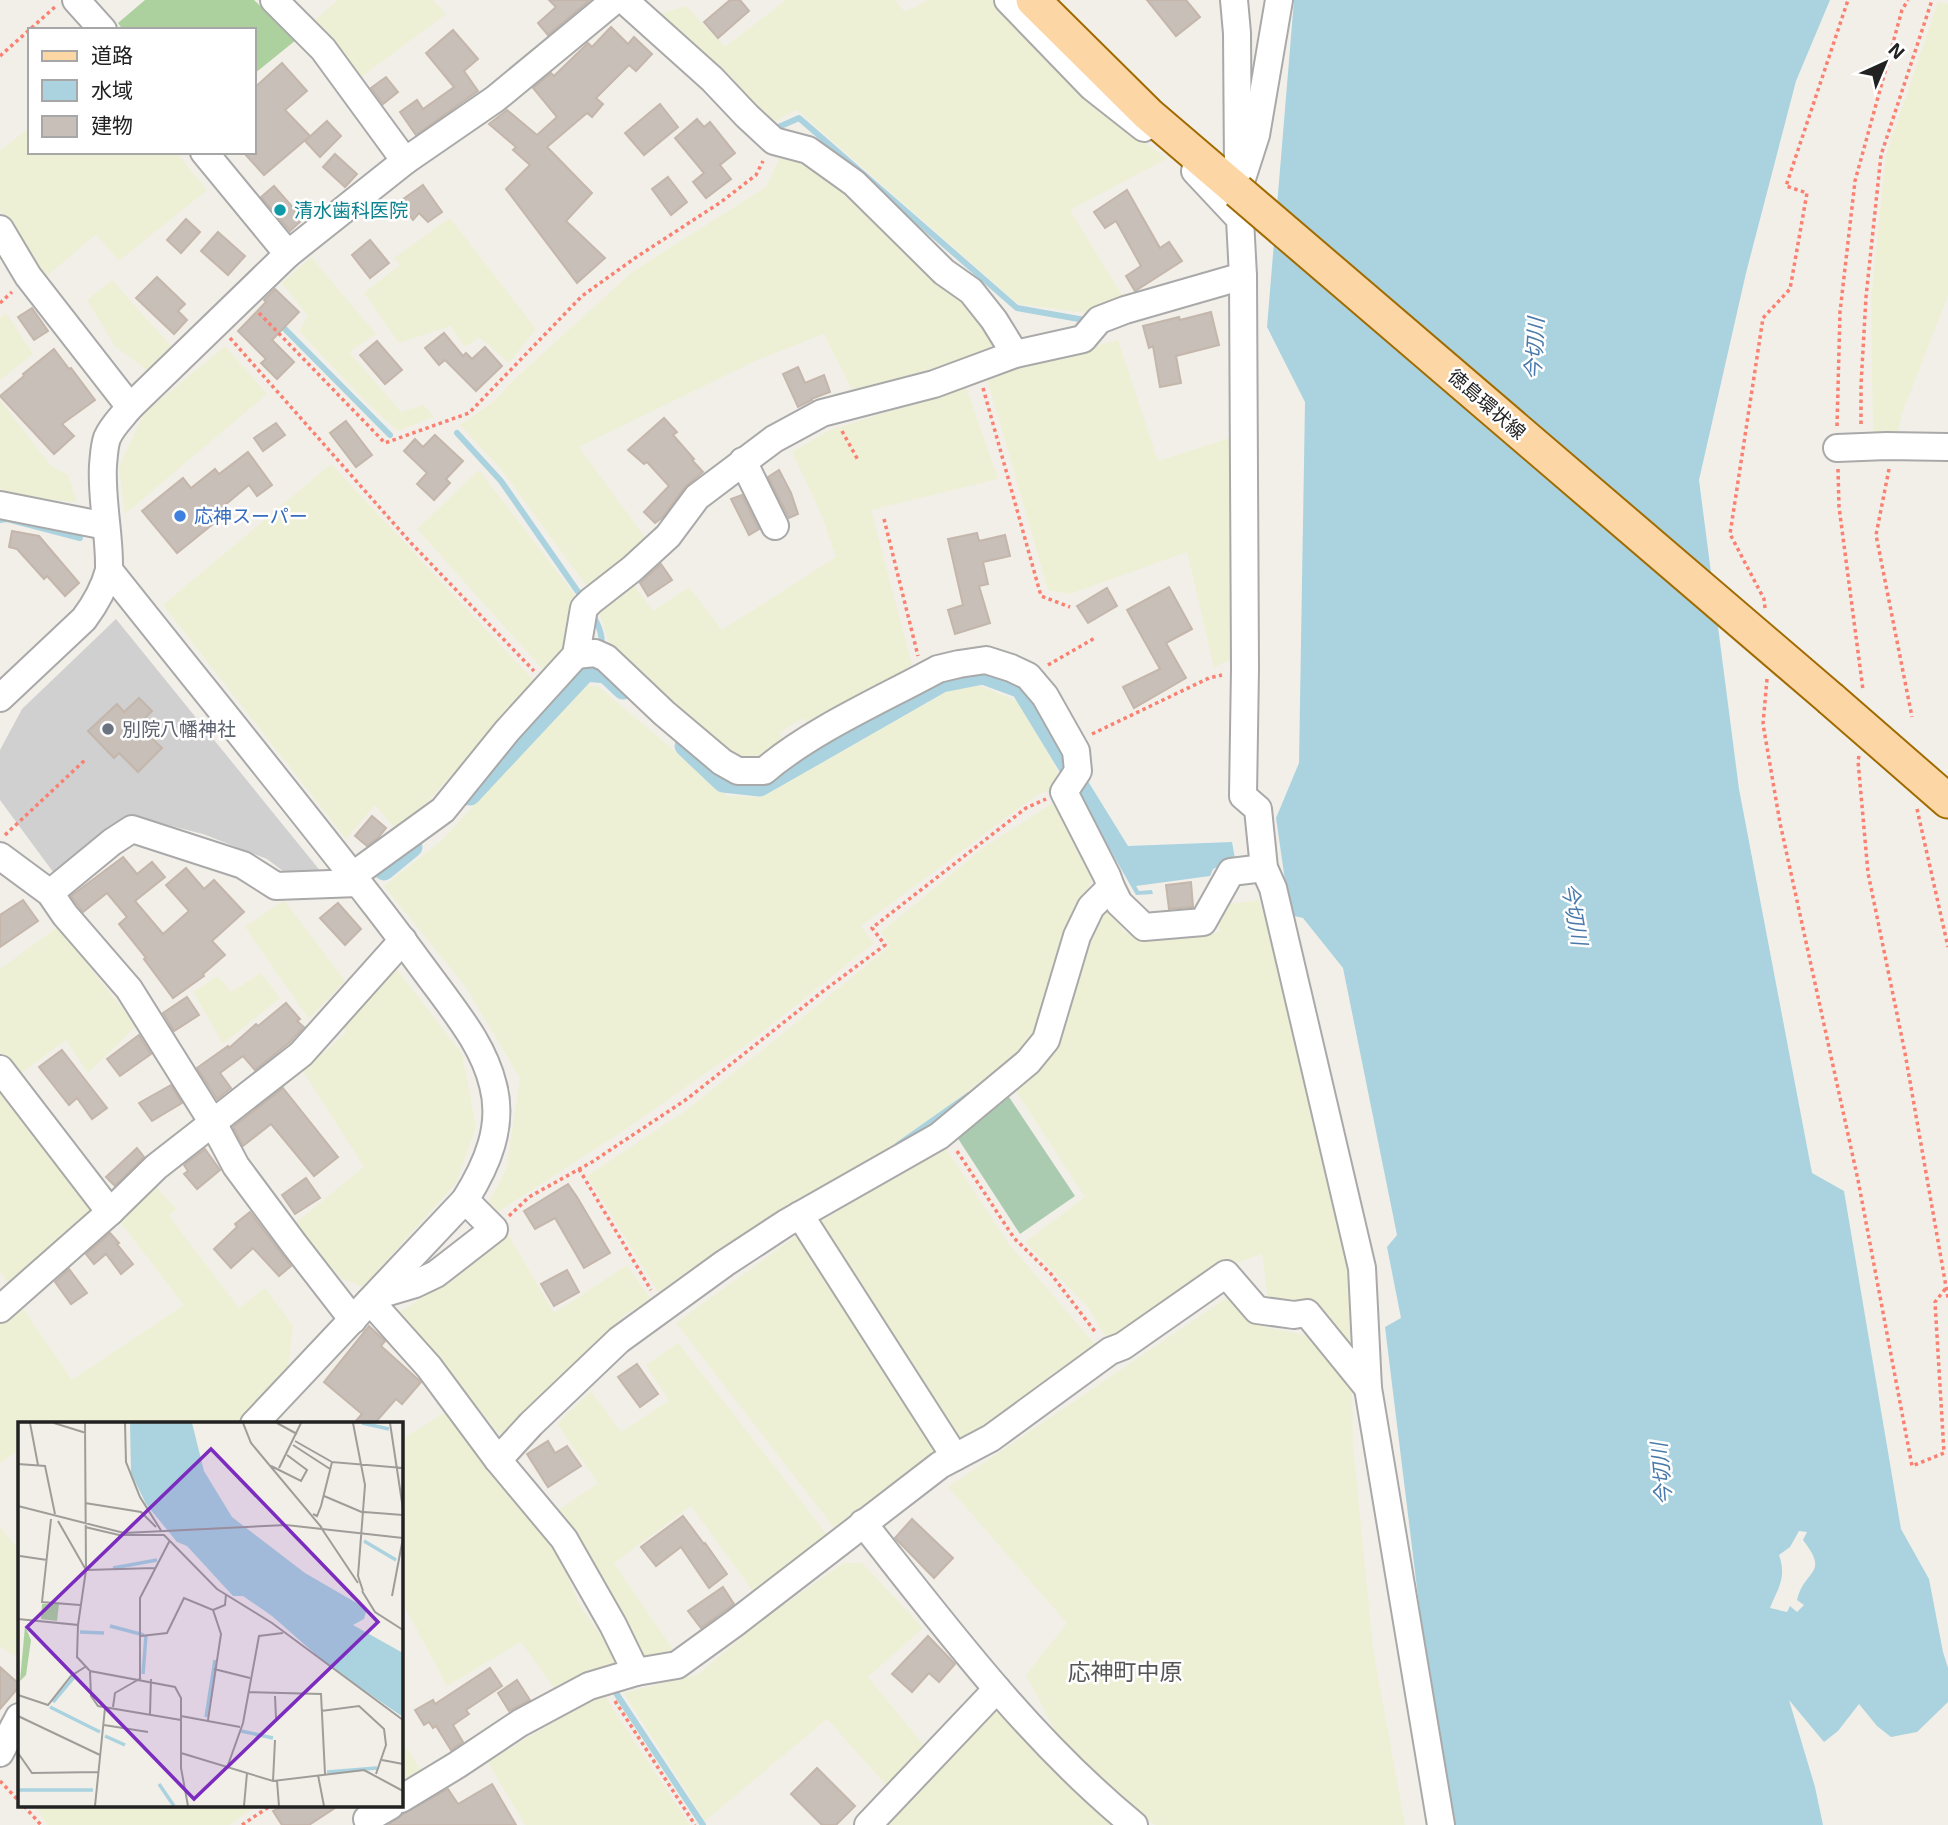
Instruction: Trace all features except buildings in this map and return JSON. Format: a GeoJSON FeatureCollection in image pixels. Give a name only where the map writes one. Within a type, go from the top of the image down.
{"type":"FeatureCollection","features":[{"type":"Feature","properties":{"kind":"main road","name":"徳島環状線"},"geometry":{"type":"LineString","coordinates":[[1033,0],[1148,114],[1948,801]]}},
{"type":"Feature","properties":{"kind":"street"},"geometry":{"type":"LineString","coordinates":[[76,0],[101,28]]}},
{"type":"Feature","properties":{"kind":"street"},"geometry":{"type":"LineString","coordinates":[[274,0],[323,49],[405,161]]}},
{"type":"Feature","properties":{"kind":"street"},"geometry":{"type":"LineString","coordinates":[[0,698],[84,619],[104,587],[110,552],[103,472],[107,439],[130,407],[288,254],[405,161],[495,99],[615,0]]}},
{"type":"Feature","properties":{"kind":"street"},"geometry":{"type":"LineString","coordinates":[[624,0],[712,79],[775,141],[808,150],[854,183],[944,272],[971,291],[994,320],[1014,355]]}},
{"type":"Feature","properties":{"kind":"street"},"geometry":{"type":"LineString","coordinates":[[1008,0],[1092,87],[1189,165],[1240,219],[1244,276],[1243,796],[1258,809],[1264,868],[1273,888],[1362,1268],[1368,1388],[1441,1825]]}},
{"type":"Feature","properties":{"kind":"street"},"geometry":{"type":"LineString","coordinates":[[1234,0],[1237,33],[1238,191]]}},
{"type":"Feature","properties":{"kind":"street"},"geometry":{"type":"LineString","coordinates":[[1238,191],[1256,135],[1279,0]]}},
{"type":"Feature","properties":{"kind":"street"},"geometry":{"type":"LineString","coordinates":[[206,154],[288,254]]}},
{"type":"Feature","properties":{"kind":"street"},"geometry":{"type":"LineString","coordinates":[[0,229],[29,276],[130,407]]}},
{"type":"Feature","properties":{"kind":"street"},"geometry":{"type":"LineString","coordinates":[[1244,276],[1112,315],[1100,320],[1083,340],[1014,355],[934,384],[822,413],[774,439],[697,497],[668,536],[587,605],[593,655],[722,762],[738,771],[764,771],[823,731],[938,669],[986,660],[1028,676],[1045,696],[1076,751],[1071,782],[1097,859],[1119,903],[1144,927],[1203,922],[1230,872],[1264,868]]}},
{"type":"Feature","properties":{"kind":"street"},"geometry":{"type":"LineString","coordinates":[[1849,448],[1948,447]]}},
{"type":"Feature","properties":{"kind":"street"},"geometry":{"type":"LineString","coordinates":[[743,461],[775,526]]}},
{"type":"Feature","properties":{"kind":"street"},"geometry":{"type":"LineString","coordinates":[[0,505],[106,526]]}},
{"type":"Feature","properties":{"kind":"street"},"geometry":{"type":"LineString","coordinates":[[109,570],[403,940],[471,1035],[485,1059],[494,1086],[495,1132],[481,1174],[465,1200],[256,1422]]}},
{"type":"Feature","properties":{"kind":"street"},"geometry":{"type":"LineString","coordinates":[[50,893],[132,829],[243,865],[276,886],[355,879],[443,810],[548,685],[593,655]]}},
{"type":"Feature","properties":{"kind":"street"},"geometry":{"type":"LineString","coordinates":[[0,856],[50,893],[65,915],[129,989],[213,1123],[236,1166],[366,1306],[429,1367],[498,1460],[564,1539],[613,1625],[636,1672]]}},
{"type":"Feature","properties":{"kind":"street"},"geometry":{"type":"LineString","coordinates":[[498,1460],[531,1424],[619,1340],[724,1263],[800,1215],[944,1132],[1028,1062],[1046,1040],[1077,936],[1091,906],[1111,887]]}},
{"type":"Feature","properties":{"kind":"street"},"geometry":{"type":"LineString","coordinates":[[0,1309],[110,1212],[156,1167],[301,1054],[403,940]]}},
{"type":"Feature","properties":{"kind":"street"},"geometry":{"type":"LineString","coordinates":[[0,1069],[110,1212]]}},
{"type":"Feature","properties":{"kind":"street"},"geometry":{"type":"LineString","coordinates":[[366,1306],[436,1274],[494,1229],[465,1200]]}},
{"type":"Feature","properties":{"kind":"street"},"geometry":{"type":"LineString","coordinates":[[800,1215],[954,1457]]}},
{"type":"Feature","properties":{"kind":"street"},"geometry":{"type":"LineString","coordinates":[[402,1798],[520,1723],[589,1686],[636,1672],[677,1665],[940,1465],[991,1438],[1110,1351],[1123,1346],[1226,1274],[1257,1310],[1294,1315],[1307,1313],[1368,1388]]}},
{"type":"Feature","properties":{"kind":"street"},"geometry":{"type":"LineString","coordinates":[[863,1524],[1021,1718],[1095,1792],[1134,1825]]}},
{"type":"Feature","properties":{"kind":"street"},"geometry":{"type":"LineString","coordinates":[[874,1819],[997,1689]]}},
{"type":"Feature","properties":{"kind":"street"},"geometry":{"type":"LineString","coordinates":[[0,1753],[18,1719]]}},
{"type":"Feature","properties":{"kind":"street"},"geometry":{"type":"LineString","coordinates":[[365,1817],[385,1808]]}},
{"type":"Feature","properties":{"kind":"path"},"geometry":{"type":"LineString","coordinates":[[32,28],[63,0]]}},
{"type":"Feature","properties":{"kind":"path"},"geometry":{"type":"LineString","coordinates":[[1765,612],[1765,598],[1730,534],[1763,318],[1790,289],[1807,194],[1786,186],[1848,0]]}},
{"type":"Feature","properties":{"kind":"path"},"geometry":{"type":"LineString","coordinates":[[1849,448],[1840,312],[1856,181],[1902,10],[1908,0]]}},
{"type":"Feature","properties":{"kind":"path"},"geometry":{"type":"LineString","coordinates":[[1932,0],[1881,155],[1866,297],[1861,385],[1839,506],[1863,691],[1850,716],[1858,761],[1868,873],[1905,1053],[1948,1298]]}},
{"type":"Feature","properties":{"kind":"path"},"geometry":{"type":"LineString","coordinates":[[0,56],[28,31]]}},
{"type":"Feature","properties":{"kind":"path"},"geometry":{"type":"LineString","coordinates":[[244,298],[385,443],[469,412],[582,296],[721,202],[756,175],[775,141]]}},
{"type":"Feature","properties":{"kind":"path"},"geometry":{"type":"LineString","coordinates":[[217,323],[411,543],[548,685]]}},
{"type":"Feature","properties":{"kind":"path"},"geometry":{"type":"LineString","coordinates":[[977,368],[1041,596],[1070,607]]}},
{"type":"Feature","properties":{"kind":"path"},"geometry":{"type":"LineString","coordinates":[[831,411],[858,460]]}},
{"type":"Feature","properties":{"kind":"path"},"geometry":{"type":"LineString","coordinates":[[1894,446],[1875,535],[1912,717]]}},
{"type":"Feature","properties":{"kind":"path"},"geometry":{"type":"LineString","coordinates":[[884,519],[923,677]]}},
{"type":"Feature","properties":{"kind":"path"},"geometry":{"type":"LineString","coordinates":[[1028,676],[1095,638]]}},
{"type":"Feature","properties":{"kind":"path"},"geometry":{"type":"LineString","coordinates":[[1071,744],[1209,678],[1245,668]]}},
{"type":"Feature","properties":{"kind":"path"},"geometry":{"type":"LineString","coordinates":[[1767,678],[1763,724],[1780,823],[1858,1180],[1912,1466],[1944,1453],[1935,1302],[1946,1288]]}},
{"type":"Feature","properties":{"kind":"path"},"geometry":{"type":"LineString","coordinates":[[0,840],[85,760]]}},
{"type":"Feature","properties":{"kind":"path"},"geometry":{"type":"LineString","coordinates":[[1917,774],[1913,794],[1948,947]]}},
{"type":"Feature","properties":{"kind":"path"},"geometry":{"type":"LineString","coordinates":[[494,1229],[528,1197],[579,1169],[687,1099],[885,945],[872,928],[1026,808],[1071,782]]}},
{"type":"Feature","properties":{"kind":"path"},"geometry":{"type":"LineString","coordinates":[[944,1132],[1014,1238],[1051,1274],[1110,1351]]}},
{"type":"Feature","properties":{"kind":"path"},"geometry":{"type":"LineString","coordinates":[[579,1169],[662,1309]]}},
{"type":"Feature","properties":{"kind":"path"},"geometry":{"type":"LineString","coordinates":[[603,1682],[695,1825]]}},
{"type":"Feature","properties":{"kind":"path"},"geometry":{"type":"LineString","coordinates":[[0,1781],[18,1800]]}},
{"type":"Feature","properties":{"kind":"path"},"geometry":{"type":"LineString","coordinates":[[26,1808],[41,1825]]}},
{"type":"Feature","properties":{"kind":"path"},"geometry":{"type":"LineString","coordinates":[[242,1825],[267,1808]]}},
{"type":"Feature","properties":{"kind":"shaded area","name":"別院八幡神社"},"geometry":{"type":"Polygon","coordinates":[[[116,619],[322,873],[287,874],[267,859],[203,834],[132,816],[56,876],[0,800],[0,750],[22,709],[116,619]]]}},
{"type":"Feature","properties":{"kind":"green space"},"geometry":{"type":"Polygon","coordinates":[[[145,0],[254,0],[296,40],[256,72],[256,28],[122,28],[118,23],[145,0]]]}},
{"type":"Feature","properties":{"kind":"green space"},"geometry":{"type":"Polygon","coordinates":[[[338,0],[433,0],[446,14],[357,80],[313,22],[338,0]]]}},
{"type":"Feature","properties":{"kind":"green space"},"geometry":{"type":"Polygon","coordinates":[[[786,0],[895,0],[905,12],[928,0],[998,0],[1097,103],[1166,159],[1070,210],[1122,295],[1093,314],[1018,304],[797,110],[769,124],[657,15],[686,6],[725,47],[786,0]]]}},
{"type":"Feature","properties":{"kind":"green space"},"geometry":{"type":"Polygon","coordinates":[[[1938,2],[1948,4],[1948,296],[1903,411],[1896,437],[1873,436],[1871,300],[1886,155],[1938,2]]]}},
{"type":"Feature","properties":{"kind":"green space"},"geometry":{"type":"Polygon","coordinates":[[[28,129],[28,154],[178,154],[207,190],[119,261],[96,234],[46,277],[0,210],[0,151],[28,129]]]}},
{"type":"Feature","properties":{"kind":"green space"},"geometry":{"type":"Polygon","coordinates":[[[781,155],[809,161],[897,245],[982,320],[998,347],[854,394],[824,334],[757,360],[579,447],[646,539],[588,588],[500,468],[460,425],[492,403],[632,272],[766,187],[781,155]]]}},
{"type":"Feature","properties":{"kind":"green space"},"geometry":{"type":"Polygon","coordinates":[[[450,218],[536,329],[509,363],[479,337],[465,347],[450,326],[399,343],[364,293],[400,265],[394,258],[450,218]]]}},
{"type":"Feature","properties":{"kind":"green space"},"geometry":{"type":"Polygon","coordinates":[[[311,257],[376,334],[349,352],[401,412],[423,405],[434,417],[398,431],[364,400],[299,331],[308,316],[282,283],[311,257]]]}},
{"type":"Feature","properties":{"kind":"green space"},"geometry":{"type":"Polygon","coordinates":[[[112,280],[171,346],[147,370],[115,346],[87,300],[112,280]]]}},
{"type":"Feature","properties":{"kind":"green space"},"geometry":{"type":"Polygon","coordinates":[[[6,313],[33,354],[0,380],[0,318],[6,313]]]}},
{"type":"Feature","properties":{"kind":"green space"},"geometry":{"type":"Polygon","coordinates":[[[1118,340],[1158,461],[1233,437],[1237,657],[1214,667],[1187,552],[1070,594],[1048,590],[986,375],[1118,340]]]}},
{"type":"Feature","properties":{"kind":"green space"},"geometry":{"type":"Polygon","coordinates":[[[225,346],[267,394],[125,514],[119,467],[144,413],[225,346]]]}},
{"type":"Feature","properties":{"kind":"green space"},"geometry":{"type":"Polygon","coordinates":[[[966,387],[998,479],[871,510],[912,665],[811,729],[803,718],[779,733],[785,742],[755,760],[736,759],[719,747],[611,649],[597,606],[630,580],[653,611],[689,587],[722,630],[836,557],[822,516],[792,452],[830,430],[966,387]]]}},
{"type":"Feature","properties":{"kind":"green space"},"geometry":{"type":"Polygon","coordinates":[[[0,400],[51,466],[68,475],[77,502],[7,496],[0,488],[0,400]]]}},
{"type":"Feature","properties":{"kind":"green space"},"geometry":{"type":"Polygon","coordinates":[[[331,464],[535,682],[421,809],[394,827],[375,805],[346,839],[163,605],[331,464]]]}},
{"type":"Feature","properties":{"kind":"green space"},"geometry":{"type":"Polygon","coordinates":[[[479,470],[578,599],[568,646],[545,672],[417,529],[479,470]]]}},
{"type":"Feature","properties":{"kind":"green space"},"geometry":{"type":"Polygon","coordinates":[[[585,685],[599,687],[728,796],[762,797],[953,688],[981,686],[1021,703],[1057,770],[1057,787],[1037,795],[861,926],[874,943],[750,1042],[623,1131],[493,1215],[487,1205],[506,1170],[520,1078],[465,986],[384,886],[441,841],[585,685]]]}},
{"type":"Feature","properties":{"kind":"green space"},"geometry":{"type":"Polygon","coordinates":[[[1060,798],[1097,871],[1084,896],[1043,1018],[1026,1048],[885,1153],[660,1295],[587,1176],[685,1111],[765,1048],[890,946],[881,932],[983,848],[1060,798]]]}},
{"type":"Feature","properties":{"kind":"green space"},"geometry":{"type":"Polygon","coordinates":[[[284,900],[345,981],[309,1019],[245,927],[284,900]]]}},
{"type":"Feature","properties":{"kind":"green space"},"geometry":{"type":"Polygon","coordinates":[[[1259,900],[1278,958],[1350,1264],[1352,1355],[1268,1301],[1262,1254],[1223,1268],[1109,1342],[1087,1306],[1025,1242],[1085,1197],[1016,1091],[1057,1051],[1095,916],[1108,904],[1124,932],[1145,939],[1221,932],[1217,923],[1229,904],[1259,900]]]}},
{"type":"Feature","properties":{"kind":"green space"},"geometry":{"type":"Polygon","coordinates":[[[58,927],[136,1026],[88,1073],[66,1040],[17,1076],[0,1053],[0,969],[58,927]]]}},
{"type":"Feature","properties":{"kind":"green space"},"geometry":{"type":"Polygon","coordinates":[[[392,963],[462,1054],[476,1127],[456,1183],[363,1287],[341,1278],[294,1224],[364,1167],[303,1071],[346,1033],[340,1022],[392,963]]]}},
{"type":"Feature","properties":{"kind":"green space"},"geometry":{"type":"Polygon","coordinates":[[[261,973],[280,998],[223,1044],[193,992],[218,976],[231,992],[261,973]]]}},
{"type":"Feature","properties":{"kind":"green space"},"geometry":{"type":"Polygon","coordinates":[[[0,1084],[96,1211],[10,1285],[0,1272],[0,1084]]]}},
{"type":"Feature","properties":{"kind":"green space"},"geometry":{"type":"Polygon","coordinates":[[[1009,1097],[1075,1196],[1020,1234],[957,1137],[1009,1097]]]}},
{"type":"Feature","properties":{"kind":"green space"},"geometry":{"type":"Polygon","coordinates":[[[944,1146],[1009,1244],[1098,1348],[957,1448],[815,1225],[944,1146]]]}},
{"type":"Feature","properties":{"kind":"green space"},"geometry":{"type":"Polygon","coordinates":[[[151,1181],[176,1209],[169,1216],[239,1308],[265,1288],[293,1326],[287,1375],[240,1422],[18,1422],[18,1451],[0,1463],[0,1320],[19,1303],[72,1380],[184,1305],[118,1219],[151,1181]]]}},
{"type":"Feature","properties":{"kind":"green space"},"geometry":{"type":"Polygon","coordinates":[[[508,1234],[554,1313],[627,1265],[652,1301],[627,1313],[500,1435],[399,1313],[468,1266],[508,1234]]]}},
{"type":"Feature","properties":{"kind":"green space"},"geometry":{"type":"Polygon","coordinates":[[[799,1234],[943,1455],[838,1533],[676,1323],[799,1234]]]}},
{"type":"Feature","properties":{"kind":"green space"},"geometry":{"type":"Polygon","coordinates":[[[1228,1297],[1263,1327],[1306,1335],[1352,1390],[1353,1444],[1373,1649],[1405,1825],[1156,1825],[1117,1799],[1060,1740],[1026,1675],[1067,1623],[948,1487],[1228,1297]]]}},
{"type":"Feature","properties":{"kind":"green space"},"geometry":{"type":"Polygon","coordinates":[[[678,1343],[830,1538],[758,1598],[691,1506],[614,1563],[676,1654],[646,1663],[554,1513],[598,1483],[557,1424],[591,1391],[621,1432],[669,1401],[646,1365],[678,1343]]]}},
{"type":"Feature","properties":{"kind":"green space"},"geometry":{"type":"Polygon","coordinates":[[[446,1412],[556,1548],[579,1604],[619,1661],[555,1689],[521,1642],[447,1686],[402,1602],[402,1439],[446,1412]]]}},
{"type":"Feature","properties":{"kind":"green space"},"geometry":{"type":"Polygon","coordinates":[[[0,1527],[18,1549],[18,1658],[0,1646],[0,1527]]]}},
{"type":"Feature","properties":{"kind":"green space"},"geometry":{"type":"Polygon","coordinates":[[[843,1563],[862,1563],[923,1628],[868,1677],[927,1749],[896,1796],[827,1719],[705,1821],[624,1693],[699,1674],[758,1623],[843,1563]]]}},
{"type":"Feature","properties":{"kind":"green space"},"geometry":{"type":"Polygon","coordinates":[[[602,1692],[690,1825],[525,1825],[488,1762],[602,1692]]]}},
{"type":"Feature","properties":{"kind":"green space"},"geometry":{"type":"Polygon","coordinates":[[[997,1704],[1050,1766],[1112,1825],[884,1825],[997,1704]]]}},
{"type":"Feature","properties":{"kind":"green space"},"geometry":{"type":"Polygon","coordinates":[[[402,1742],[424,1775],[402,1789],[402,1742]]]}},
{"type":"Feature","properties":{"kind":"green space"},"geometry":{"type":"Polygon","coordinates":[[[253,1808],[229,1825],[48,1825],[37,1810],[253,1808]]]}},
{"type":"Feature","properties":{"kind":"water","name":"今切川"},"geometry":{"type":"Polygon","coordinates":[[[1294,0],[1830,0],[1796,81],[1746,273],[1699,480],[1739,789],[1812,1173],[1844,1191],[1901,1529],[1929,1579],[1948,1668],[1948,1702],[1917,1732],[1891,1737],[1877,1726],[1859,1704],[1838,1731],[1824,1742],[1789,1700],[1815,1787],[1823,1825],[1446,1825],[1385,1327],[1401,1318],[1387,1247],[1397,1235],[1343,968],[1303,918],[1290,915],[1276,818],[1299,763],[1305,402],[1267,327],[1294,0]],[[1799,1531],[1790,1547],[1779,1555],[1782,1577],[1770,1608],[1787,1612],[1790,1606],[1797,1612],[1804,1605],[1797,1600],[1815,1566],[1811,1551],[1803,1540],[1807,1532],[1799,1531]]]}},
{"type":"Feature","properties":{"kind":"water"},"geometry":{"type":"Polygon","coordinates":[[[1086,778],[1128,846],[1232,842],[1235,859],[1213,869],[1210,876],[1136,886],[1139,891],[1152,890],[1153,894],[1136,895],[1076,790],[1086,778]]]}},
{"type":"Feature","properties":{"kind":"waterway"},"geometry":{"type":"LineString","coordinates":[[774,129],[799,118],[1017,308],[1090,321]]}},
{"type":"Feature","properties":{"kind":"waterway"},"geometry":{"type":"LineString","coordinates":[[280,324],[390,435]]}},
{"type":"Feature","properties":{"kind":"waterway"},"geometry":{"type":"LineString","coordinates":[[457,433],[501,481],[583,599]]}},
{"type":"Feature","properties":{"kind":"waterway"},"geometry":{"type":"LineString","coordinates":[[0,520],[7,519],[80,538]]}},
{"type":"Feature","properties":{"kind":"waterway"},"geometry":{"type":"LineString","coordinates":[[592,614],[600,631],[601,650]]}},
{"type":"Feature","properties":{"kind":"waterway"},"geometry":{"type":"LineString","coordinates":[[470,795],[586,671],[606,673],[623,689]]}},
{"type":"Feature","properties":{"kind":"waterway"},"geometry":{"type":"LineString","coordinates":[[685,746],[723,782],[760,786],[942,682],[983,674],[1021,688],[1077,780]]}},
{"type":"Feature","properties":{"kind":"waterway"},"geometry":{"type":"LineString","coordinates":[[384,870],[412,847]]}},
{"type":"Feature","properties":{"kind":"waterway"},"geometry":{"type":"LineString","coordinates":[[898,1145],[969,1095]]}},
{"type":"Feature","properties":{"kind":"waterway"},"geometry":{"type":"LineString","coordinates":[[614,1690],[703,1825]]}},
{"type":"Feature","properties":{"kind":"place","name":"清水歯科医院"},"geometry":{"type":"Point","coordinates":[280,210]}},
{"type":"Feature","properties":{"kind":"place","name":"応神スーパー"},"geometry":{"type":"Point","coordinates":[180,516]}},
{"type":"Feature","properties":{"kind":"place","name":"別院八幡神社"},"geometry":{"type":"Point","coordinates":[108,729]}},
{"type":"Feature","properties":{"kind":"district","name":"応神町中原"},"geometry":{"type":"Point","coordinates":[1125,1672]}}]}
